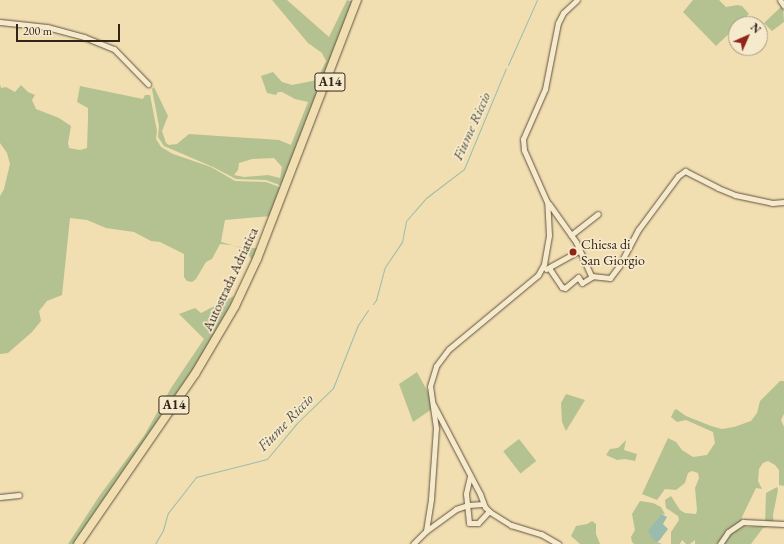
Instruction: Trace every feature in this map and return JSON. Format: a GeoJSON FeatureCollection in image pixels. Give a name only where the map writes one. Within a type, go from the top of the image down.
{"type":"FeatureCollection","features":[{"type":"Feature","properties":{"kind":"highway","name":"Autostrada Adriatica"},"geometry":{"type":"LineString","coordinates":[[297,163],[356,0]]}},
{"type":"Feature","properties":{"kind":"highway","name":"Autostrada Adriatica"},"geometry":{"type":"LineString","coordinates":[[84,544],[205,368],[233,319],[259,259],[362,0]]}},
{"type":"Feature","properties":{"kind":"highway","name":"Autostrada Adriatica"},"geometry":{"type":"LineString","coordinates":[[78,544],[202,364],[259,259]]}},
{"type":"Feature","properties":{"kind":"street"},"geometry":{"type":"LineString","coordinates":[[577,0],[563,13],[558,23],[545,89],[523,139],[524,150],[547,202],[576,242],[579,251],[593,276]]}},
{"type":"Feature","properties":{"kind":"street"},"geometry":{"type":"LineString","coordinates":[[780,0],[784,6]]}},
{"type":"Feature","properties":{"kind":"street"},"geometry":{"type":"LineString","coordinates":[[0,22],[47,27],[84,37],[114,49],[148,84]]}},
{"type":"Feature","properties":{"kind":"street"},"geometry":{"type":"LineString","coordinates":[[549,268],[562,287],[565,288],[578,277],[582,283],[593,276],[610,278],[619,266],[638,230],[678,176],[685,171],[735,195],[772,203],[784,202]]}},
{"type":"Feature","properties":{"kind":"street"},"geometry":{"type":"LineString","coordinates":[[541,270],[547,252],[549,235],[547,202]]}},
{"type":"Feature","properties":{"kind":"street"},"geometry":{"type":"LineString","coordinates":[[571,235],[598,214]]}},
{"type":"Feature","properties":{"kind":"street"},"geometry":{"type":"LineString","coordinates":[[426,531],[431,499],[436,428],[430,394],[432,377],[443,356],[541,270],[549,268],[579,251]]}},
{"type":"Feature","properties":{"kind":"street"},"geometry":{"type":"LineString","coordinates":[[431,401],[440,416],[483,504],[489,511],[511,525],[541,534],[558,544]]}},
{"type":"Feature","properties":{"kind":"street"},"geometry":{"type":"LineString","coordinates":[[470,476],[466,490],[470,524],[478,523],[489,511]]}},
{"type":"Feature","properties":{"kind":"street"},"geometry":{"type":"LineString","coordinates":[[0,497],[19,495]]}},
{"type":"Feature","properties":{"kind":"street"},"geometry":{"type":"LineString","coordinates":[[414,544],[426,531],[449,513],[468,505],[483,504]]}},
{"type":"Feature","properties":{"kind":"street"},"geometry":{"type":"LineString","coordinates":[[720,544],[728,532],[743,522],[784,524]]}},
{"type":"Feature","properties":{"kind":"green space"},"geometry":{"type":"Polygon","coordinates":[[[272,0],[287,0],[329,37],[347,0],[353,2],[282,186],[266,180],[236,179],[213,167],[164,146],[158,137],[159,126],[152,89],[154,87],[168,116],[162,131],[166,143],[169,145],[177,144],[189,134],[279,140],[291,145],[308,102],[295,99],[282,92],[278,92],[276,95],[267,93],[261,76],[273,72],[282,82],[292,85],[317,80],[326,61],[322,53],[308,43],[272,0]],[[274,158],[252,159],[239,163],[238,170],[234,175],[244,177],[268,175],[280,178],[282,167],[274,158]]]}},
{"type":"Feature","properties":{"kind":"green space"},"geometry":{"type":"Polygon","coordinates":[[[693,0],[719,0],[726,7],[737,5],[742,6],[749,14],[747,16],[728,16],[728,35],[716,46],[683,12],[693,0]]]}},
{"type":"Feature","properties":{"kind":"green space"},"geometry":{"type":"Polygon","coordinates":[[[783,5],[784,22],[772,31],[768,27],[768,19],[783,5]]]}},
{"type":"Feature","properties":{"kind":"green space"},"geometry":{"type":"Polygon","coordinates":[[[0,84],[1,88],[6,87],[15,92],[21,85],[28,92],[35,95],[32,100],[36,109],[59,118],[71,126],[68,143],[69,148],[80,150],[87,148],[88,108],[77,102],[80,86],[143,99],[145,95],[150,95],[157,131],[156,139],[161,147],[173,154],[211,167],[235,181],[266,182],[282,188],[271,216],[225,220],[221,242],[232,245],[220,244],[212,259],[206,262],[196,279],[192,282],[187,281],[184,277],[184,254],[160,242],[151,241],[134,232],[106,228],[87,220],[70,218],[62,295],[47,301],[39,311],[41,321],[32,332],[8,353],[0,354],[0,196],[4,189],[10,164],[7,153],[0,143],[0,84]]]}},
{"type":"Feature","properties":{"kind":"green space"},"geometry":{"type":"Polygon","coordinates":[[[232,245],[243,248],[258,248],[253,261],[244,249],[232,245]]]}},
{"type":"Feature","properties":{"kind":"green space"},"geometry":{"type":"Polygon","coordinates":[[[234,296],[229,308],[198,362],[74,544],[68,544],[100,495],[144,436],[171,388],[204,339],[179,314],[195,308],[201,313],[234,296]]]}},
{"type":"Feature","properties":{"kind":"green space"},"geometry":{"type":"Polygon","coordinates":[[[417,372],[429,394],[432,409],[413,422],[399,384],[417,372]]]}},
{"type":"Feature","properties":{"kind":"green space"},"geometry":{"type":"Polygon","coordinates":[[[780,381],[784,381],[784,414],[781,420],[784,427],[784,486],[779,485],[779,470],[775,465],[768,461],[763,463],[759,469],[758,481],[762,489],[756,488],[742,517],[741,525],[747,527],[765,526],[766,493],[777,487],[778,490],[773,515],[774,525],[763,528],[751,544],[695,544],[695,540],[690,544],[686,544],[682,540],[680,544],[671,544],[671,532],[679,520],[678,516],[666,508],[665,500],[671,496],[680,510],[685,513],[696,514],[695,488],[699,478],[698,473],[692,471],[688,473],[685,483],[676,490],[665,489],[657,500],[642,494],[668,438],[676,442],[682,450],[693,457],[707,455],[715,443],[713,432],[686,420],[677,422],[671,417],[674,411],[676,409],[686,416],[722,429],[734,427],[751,421],[757,413],[760,401],[780,381]]]}},
{"type":"Feature","properties":{"kind":"green space"},"geometry":{"type":"Polygon","coordinates":[[[566,394],[585,400],[566,431],[562,422],[561,403],[566,394]]]}},
{"type":"Feature","properties":{"kind":"green space"},"geometry":{"type":"Polygon","coordinates":[[[519,439],[536,461],[520,473],[503,451],[519,439]]]}},
{"type":"Feature","properties":{"kind":"green space"},"geometry":{"type":"Polygon","coordinates":[[[626,440],[624,450],[637,454],[635,461],[625,459],[617,460],[606,455],[610,449],[618,448],[626,440]]]}},
{"type":"Feature","properties":{"kind":"green space"},"geometry":{"type":"Polygon","coordinates":[[[640,501],[653,503],[661,507],[665,514],[662,514],[657,542],[662,544],[634,544],[632,542],[631,537],[635,530],[632,514],[640,501]]]}},
{"type":"Feature","properties":{"kind":"green space"},"geometry":{"type":"Polygon","coordinates":[[[592,521],[596,524],[596,534],[600,544],[580,544],[571,536],[576,526],[587,524],[592,521]]]}},
{"type":"Feature","properties":{"kind":"shaded area"},"geometry":{"type":"Polygon","coordinates":[[[662,514],[667,517],[663,524],[668,529],[657,542],[653,540],[648,530],[662,514]]]}},
{"type":"Feature","properties":{"kind":"waterway","name":"Fiume Riccio"},"geometry":{"type":"LineString","coordinates":[[508,65],[537,0]]}},
{"type":"Feature","properties":{"kind":"waterway","name":"Fiume Riccio"},"geometry":{"type":"LineString","coordinates":[[373,304],[376,300],[385,267],[402,242],[406,221],[426,198],[464,169],[506,68]]}},
{"type":"Feature","properties":{"kind":"waterway","name":"Fiume Riccio"},"geometry":{"type":"LineString","coordinates":[[155,544],[163,530],[168,513],[196,477],[267,459],[297,423],[333,388],[358,325],[368,310]]}},
{"type":"Feature","properties":{"kind":"place","name":"Chiesa di San Giorgio"},"geometry":{"type":"Point","coordinates":[573,252]}}]}
